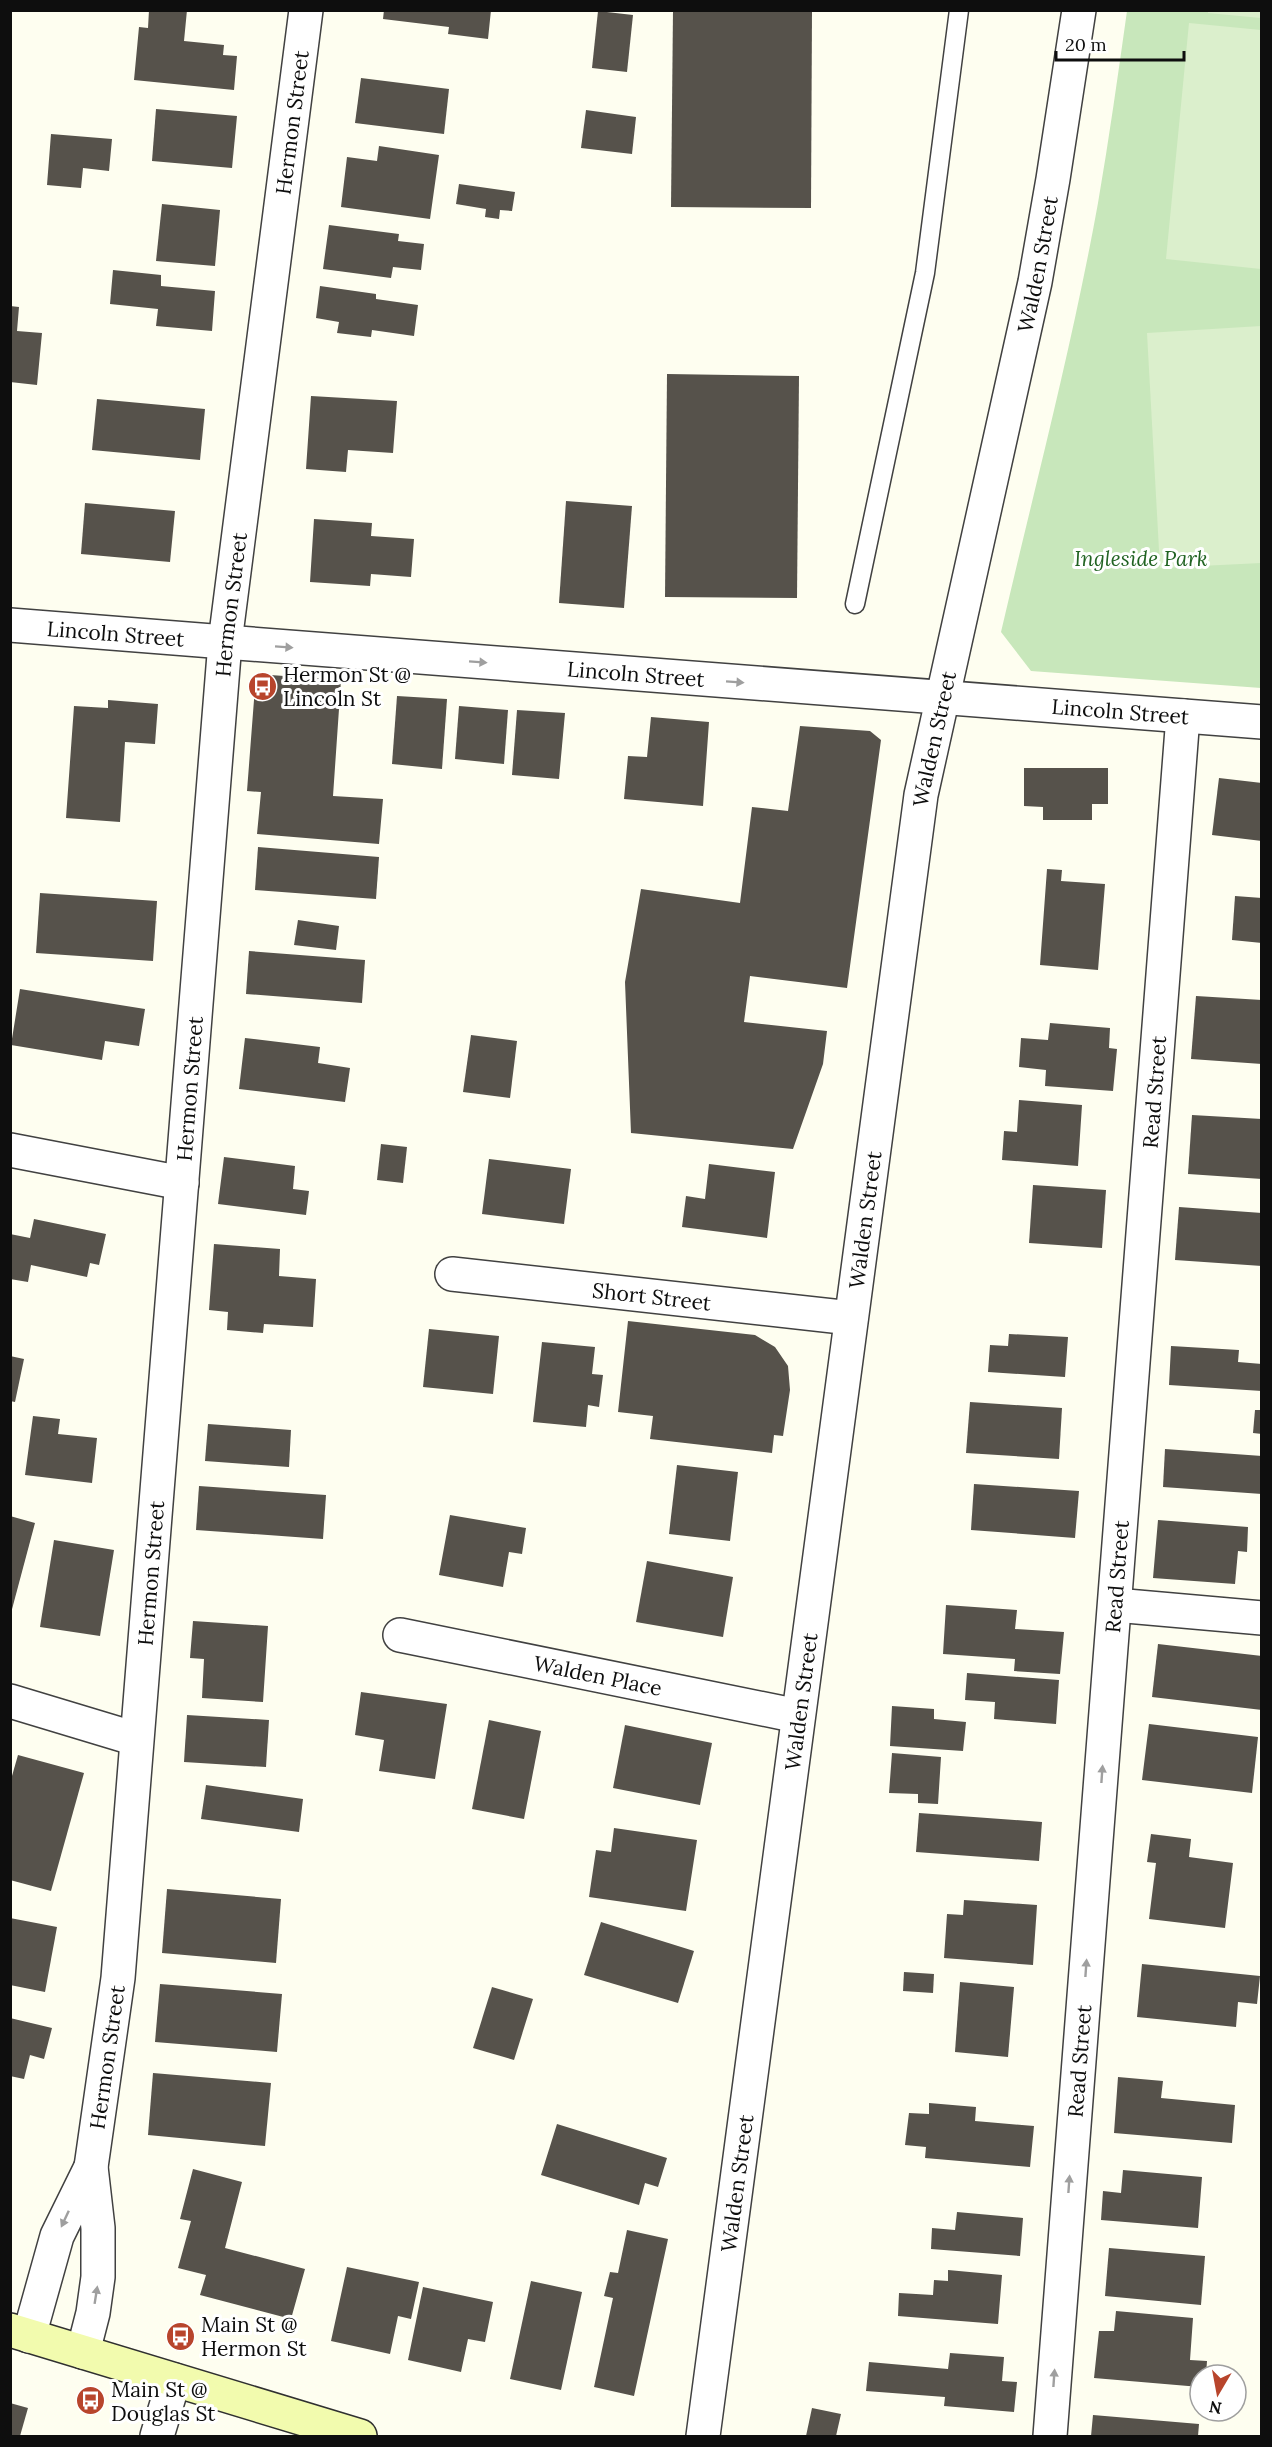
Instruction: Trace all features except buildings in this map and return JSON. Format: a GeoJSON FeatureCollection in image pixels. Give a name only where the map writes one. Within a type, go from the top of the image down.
{"type":"FeatureCollection","features":[{"type":"Feature","properties":{"kind":"main road"},"geometry":{"type":"LineString","coordinates":[[20,2333],[360,2436]]}},
{"type":"Feature","properties":{"kind":"street","name":"Hermon Street"},"geometry":{"type":"LineString","coordinates":[[83,2352],[93,2313],[98,2277],[98,2228],[91,2167],[116,2000],[225,642],[306,10]]}},
{"type":"Feature","properties":{"kind":"street","name":"Walden Street"},"geometry":{"type":"LineString","coordinates":[[703,2436],[914,840],[929,750],[1035,282],[1079,10]]}},
{"type":"Feature","properties":{"kind":"street","name":"Lincoln Street"},"geometry":{"type":"LineString","coordinates":[[10,625],[1262,722]]}},
{"type":"Feature","properties":{"kind":"street","name":"Read Street"},"geometry":{"type":"LineString","coordinates":[[1050,2436],[1183,716]]}},
{"type":"Feature","properties":{"kind":"street"},"geometry":{"type":"LineString","coordinates":[[10,1150],[182,1183]]}},
{"type":"Feature","properties":{"kind":"street","name":"Short Street"},"geometry":{"type":"LineString","coordinates":[[452,1274],[851,1318]]}},
{"type":"Feature","properties":{"kind":"street"},"geometry":{"type":"LineString","coordinates":[[1115,1605],[1262,1618]]}},
{"type":"Feature","properties":{"kind":"street","name":"Walden Place"},"geometry":{"type":"LineString","coordinates":[[400,1635],[798,1716]]}},
{"type":"Feature","properties":{"kind":"street"},"geometry":{"type":"LineString","coordinates":[[10,1701],[136,1739]]}},
{"type":"Feature","properties":{"kind":"street","name":"Hermon Street"},"geometry":{"type":"LineString","coordinates":[[20,2333],[57,2236],[91,2167]]}},
{"type":"Feature","properties":{"kind":"street"},"geometry":{"type":"LineString","coordinates":[[157,2436],[174,2380]]}},
{"type":"Feature","properties":{"kind":"lane"},"geometry":{"type":"LineString","coordinates":[[855,604],[925,273],[959,10]]}},
{"type":"Feature","properties":{"kind":"green space","name":"Ingleside Park"},"geometry":{"type":"Polygon","coordinates":[[[1127,11],[1261,11],[1261,688],[1031,671],[1001,632],[1065,365],[1088,257],[1106,155],[1127,11]]]}},
{"type":"Feature","properties":{"kind":"green space"},"geometry":{"type":"Polygon","coordinates":[[[1208,11],[1261,11],[1261,18],[1208,13],[1208,11]]]}},
{"type":"Feature","properties":{"kind":"green space"},"geometry":{"type":"Polygon","coordinates":[[[1189,23],[1261,30],[1261,269],[1166,259],[1189,23]]]}},
{"type":"Feature","properties":{"kind":"green space"},"geometry":{"type":"Polygon","coordinates":[[[1261,326],[1261,563],[1160,568],[1147,333],[1261,326]]]}},
{"type":"Feature","properties":{"kind":"place","name":"Hermon St @ Lincoln St"},"geometry":{"type":"Point","coordinates":[262,686]}},
{"type":"Feature","properties":{"kind":"place","name":"Main St @ Hermon St"},"geometry":{"type":"Point","coordinates":[180,2336]}},
{"type":"Feature","properties":{"kind":"place","name":"Main St @ Douglas St"},"geometry":{"type":"Point","coordinates":[90,2401]}}]}
